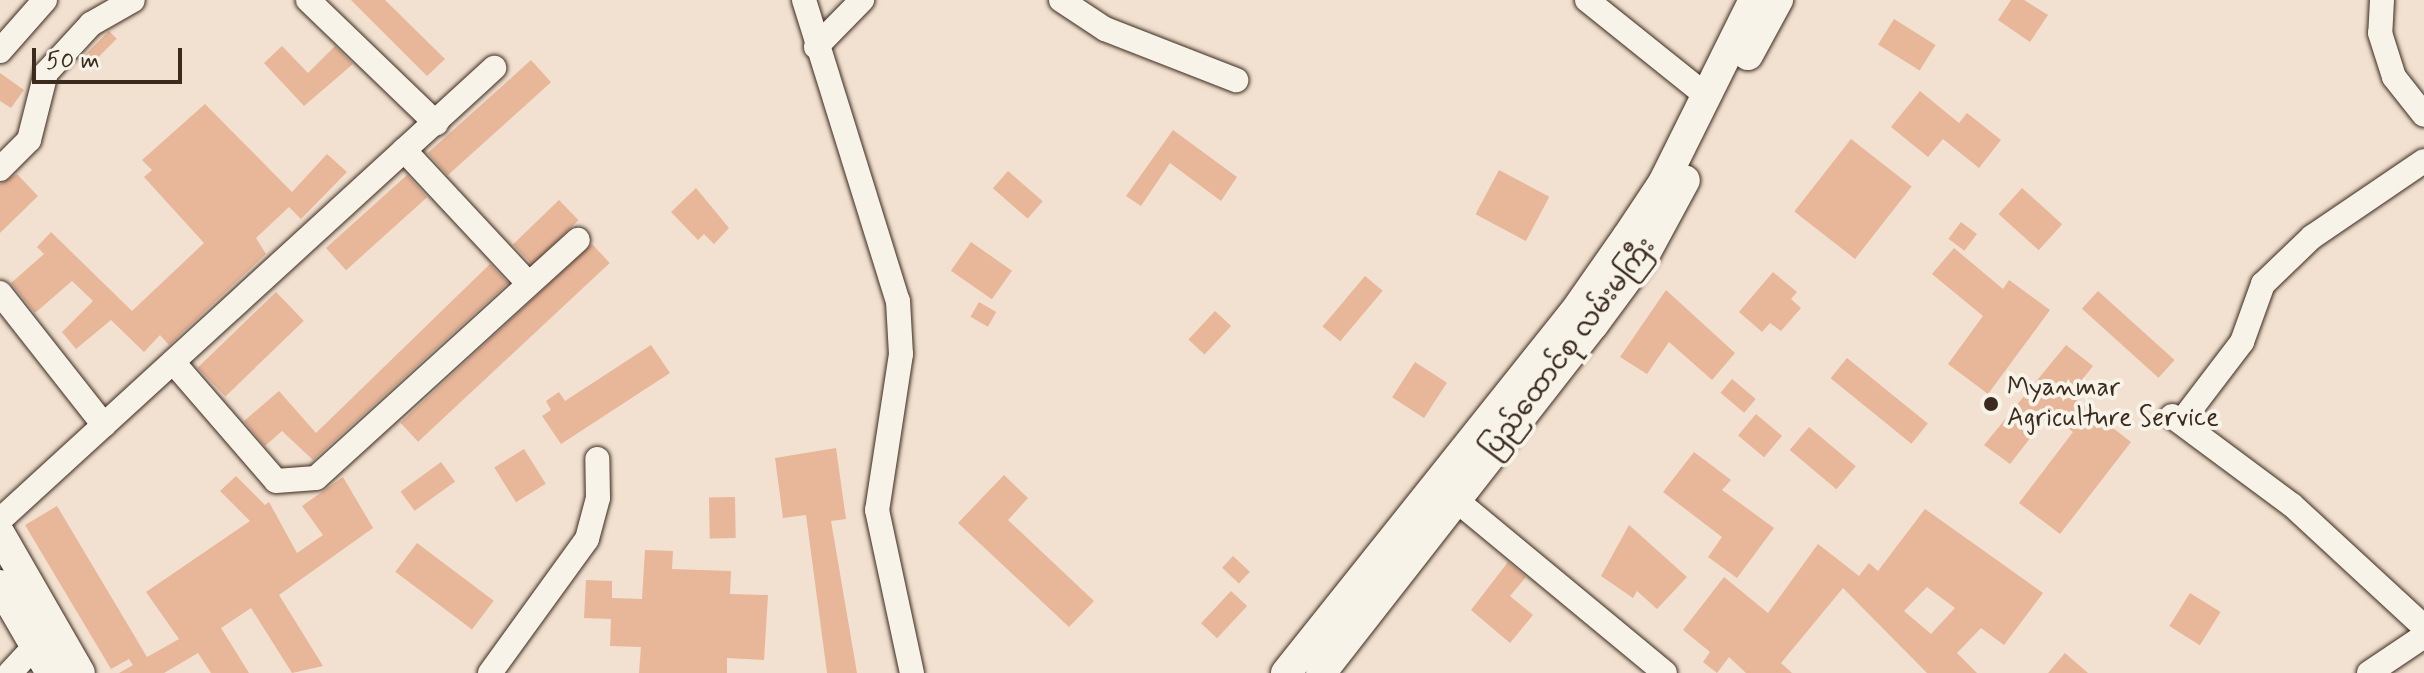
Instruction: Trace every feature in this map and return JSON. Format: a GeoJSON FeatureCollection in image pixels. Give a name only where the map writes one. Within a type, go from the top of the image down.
{"type":"FeatureCollection","features":[{"type":"Feature","properties":{"kind":"main road"},"geometry":{"type":"LineString","coordinates":[[1286,673],[1573,314],[1663,183],[1754,0]]}},
{"type":"Feature","properties":{"kind":"main road","name":"ပြည်ထောင်စု လမ်းမကြီး"},"geometry":{"type":"LineString","coordinates":[[1321,673],[1644,256],[1778,0]]}},
{"type":"Feature","properties":{"kind":"main road"},"geometry":{"type":"LineString","coordinates":[[0,534],[44,636],[51,673]]}},
{"type":"Feature","properties":{"kind":"main road"},"geometry":{"type":"LineString","coordinates":[[0,585],[80,673]]}},
{"type":"Feature","properties":{"kind":"street"},"geometry":{"type":"LineString","coordinates":[[0,51],[45,0]]}},
{"type":"Feature","properties":{"kind":"street"},"geometry":{"type":"LineString","coordinates":[[0,169],[29,140],[46,73],[91,24],[133,0]]}},
{"type":"Feature","properties":{"kind":"street"},"geometry":{"type":"LineString","coordinates":[[308,0],[436,123]]}},
{"type":"Feature","properties":{"kind":"street"},"geometry":{"type":"LineString","coordinates":[[804,0],[816,47],[898,301],[901,354],[877,510],[912,673]]}},
{"type":"Feature","properties":{"kind":"street"},"geometry":{"type":"LineString","coordinates":[[816,47],[862,0]]}},
{"type":"Feature","properties":{"kind":"street"},"geometry":{"type":"LineString","coordinates":[[1061,0],[1105,29],[1236,80]]}},
{"type":"Feature","properties":{"kind":"street"},"geometry":{"type":"LineString","coordinates":[[1587,0],[1707,96]]}},
{"type":"Feature","properties":{"kind":"street"},"geometry":{"type":"LineString","coordinates":[[2382,0],[2380,33],[2394,77],[2424,115]]}},
{"type":"Feature","properties":{"kind":"street"},"geometry":{"type":"LineString","coordinates":[[0,520],[494,68]]}},
{"type":"Feature","properties":{"kind":"street"},"geometry":{"type":"LineString","coordinates":[[404,150],[528,283]]}},
{"type":"Feature","properties":{"kind":"street"},"geometry":{"type":"LineString","coordinates":[[2424,161],[2312,237],[2263,284],[2242,342],[2177,419],[2292,505],[2424,627]]}},
{"type":"Feature","properties":{"kind":"street"},"geometry":{"type":"LineString","coordinates":[[173,362],[276,481],[316,478],[578,240]]}},
{"type":"Feature","properties":{"kind":"street"},"geometry":{"type":"LineString","coordinates":[[0,293],[104,425]]}},
{"type":"Feature","properties":{"kind":"street"},"geometry":{"type":"LineString","coordinates":[[490,673],[587,539],[598,498],[597,459]]}},
{"type":"Feature","properties":{"kind":"street"},"geometry":{"type":"LineString","coordinates":[[1456,500],[1665,673]]}},
{"type":"Feature","properties":{"kind":"street"},"geometry":{"type":"LineString","coordinates":[[10,673],[44,636]]}},
{"type":"Feature","properties":{"kind":"street"},"geometry":{"type":"LineString","coordinates":[[2369,673],[2424,636]]}},
{"type":"Feature","properties":{"kind":"building"},"geometry":{"type":"Polygon","coordinates":[[[351,0],[385,0],[445,59],[427,76],[351,0]]]}},
{"type":"Feature","properties":{"kind":"building"},"geometry":{"type":"Polygon","coordinates":[[[2011,0],[2024,0],[2048,15],[2030,42],[1998,20],[2011,0]]]}},
{"type":"Feature","properties":{"kind":"building"},"geometry":{"type":"Polygon","coordinates":[[[1894,19],[1936,45],[1920,70],[1878,44],[1894,19]]]}},
{"type":"Feature","properties":{"kind":"building"},"geometry":{"type":"Polygon","coordinates":[[[109,31],[117,39],[93,62],[86,54],[109,31]]]}},
{"type":"Feature","properties":{"kind":"building"},"geometry":{"type":"Polygon","coordinates":[[[282,46],[308,73],[335,46],[353,64],[304,106],[264,63],[282,46]]]}},
{"type":"Feature","properties":{"kind":"building"},"geometry":{"type":"Polygon","coordinates":[[[531,60],[551,82],[448,175],[428,153],[531,60]]]}},
{"type":"Feature","properties":{"kind":"building"},"geometry":{"type":"Polygon","coordinates":[[[0,73],[24,90],[11,108],[0,101],[0,73]]]}},
{"type":"Feature","properties":{"kind":"building"},"geometry":{"type":"Polygon","coordinates":[[[1920,91],[1959,123],[1967,113],[2001,140],[1979,168],[1943,139],[1928,157],[1891,127],[1920,91]]]}},
{"type":"Feature","properties":{"kind":"building"},"geometry":{"type":"Polygon","coordinates":[[[205,104],[292,192],[327,154],[347,172],[301,219],[289,207],[256,238],[266,254],[169,345],[160,335],[144,352],[111,320],[76,349],[62,332],[93,301],[72,281],[35,313],[11,283],[44,254],[37,247],[51,232],[132,311],[204,243],[144,177],[152,170],[142,160],[205,104]]]}},
{"type":"Feature","properties":{"kind":"building"},"geometry":{"type":"Polygon","coordinates":[[[1173,130],[1237,177],[1221,201],[1170,163],[1141,206],[1126,196],[1173,130]]]}},
{"type":"Feature","properties":{"kind":"building"},"geometry":{"type":"Polygon","coordinates":[[[1851,139],[1912,186],[1855,259],[1794,211],[1851,139]]]}},
{"type":"Feature","properties":{"kind":"building"},"geometry":{"type":"Polygon","coordinates":[[[1499,170],[1549,197],[1526,241],[1476,214],[1499,170]]]}},
{"type":"Feature","properties":{"kind":"building"},"geometry":{"type":"Polygon","coordinates":[[[1008,171],[1043,201],[1028,219],[993,188],[1008,171]]]}},
{"type":"Feature","properties":{"kind":"building"},"geometry":{"type":"Polygon","coordinates":[[[17,174],[38,196],[0,233],[0,184],[17,174]]]}},
{"type":"Feature","properties":{"kind":"building"},"geometry":{"type":"Polygon","coordinates":[[[407,175],[427,197],[346,270],[326,248],[407,175]]]}},
{"type":"Feature","properties":{"kind":"building"},"geometry":{"type":"Polygon","coordinates":[[[696,188],[729,228],[714,244],[704,234],[698,240],[671,212],[696,188]]]}},
{"type":"Feature","properties":{"kind":"building"},"geometry":{"type":"Polygon","coordinates":[[[2022,188],[2062,224],[2039,250],[1999,214],[2022,188]]]}},
{"type":"Feature","properties":{"kind":"building"},"geometry":{"type":"Polygon","coordinates":[[[559,200],[578,220],[532,265],[513,244],[559,200]]]}},
{"type":"Feature","properties":{"kind":"building"},"geometry":{"type":"Polygon","coordinates":[[[1961,222],[1977,234],[1964,251],[1948,239],[1961,222]]]}},
{"type":"Feature","properties":{"kind":"building"},"geometry":{"type":"Polygon","coordinates":[[[971,242],[1012,271],[992,299],[951,271],[971,242]]]}},
{"type":"Feature","properties":{"kind":"building"},"geometry":{"type":"Polygon","coordinates":[[[592,244],[610,263],[418,442],[400,423],[592,244]]]}},
{"type":"Feature","properties":{"kind":"building"},"geometry":{"type":"Polygon","coordinates":[[[1954,248],[2003,289],[2009,280],[2050,310],[1988,394],[1948,364],[1983,316],[1932,274],[1954,248]]]}},
{"type":"Feature","properties":{"kind":"building"},"geometry":{"type":"Polygon","coordinates":[[[490,264],[508,283],[313,460],[282,431],[265,446],[244,421],[279,391],[316,433],[490,264]]]}},
{"type":"Feature","properties":{"kind":"building"},"geometry":{"type":"Polygon","coordinates":[[[1773,272],[1797,292],[1791,299],[1801,308],[1781,331],[1770,323],[1762,332],[1739,312],[1773,272]]]}},
{"type":"Feature","properties":{"kind":"building"},"geometry":{"type":"Polygon","coordinates":[[[1365,276],[1383,291],[1340,341],[1323,327],[1365,276]]]}},
{"type":"Feature","properties":{"kind":"building"},"geometry":{"type":"Polygon","coordinates":[[[1666,290],[1735,353],[1712,380],[1669,342],[1647,374],[1620,357],[1666,290]]]}},
{"type":"Feature","properties":{"kind":"building"},"geometry":{"type":"Polygon","coordinates":[[[2098,291],[2175,360],[2158,378],[2082,309],[2098,291]]]}},
{"type":"Feature","properties":{"kind":"building"},"geometry":{"type":"Polygon","coordinates":[[[276,292],[304,321],[225,396],[198,368],[276,292]]]}},
{"type":"Feature","properties":{"kind":"building"},"geometry":{"type":"Polygon","coordinates":[[[979,302],[996,312],[988,327],[970,317],[979,302]]]}},
{"type":"Feature","properties":{"kind":"building"},"geometry":{"type":"Polygon","coordinates":[[[1215,311],[1231,326],[1204,355],[1188,340],[1215,311]]]}},
{"type":"Feature","properties":{"kind":"building"},"geometry":{"type":"Polygon","coordinates":[[[651,345],[670,373],[561,444],[542,416],[551,410],[546,401],[559,392],[565,401],[651,345]]]}},
{"type":"Feature","properties":{"kind":"building"},"geometry":{"type":"Polygon","coordinates":[[[2066,345],[2093,366],[2070,395],[2131,442],[2060,534],[2019,503],[2073,432],[2049,414],[2010,464],[1984,445],[2066,345]]]}},
{"type":"Feature","properties":{"kind":"building"},"geometry":{"type":"Polygon","coordinates":[[[1847,358],[1928,423],[1911,444],[1831,378],[1847,358]]]}},
{"type":"Feature","properties":{"kind":"building"},"geometry":{"type":"Polygon","coordinates":[[[1415,362],[1447,383],[1424,418],[1392,397],[1415,362]]]}},
{"type":"Feature","properties":{"kind":"building"},"geometry":{"type":"Polygon","coordinates":[[[1732,379],[1756,399],[1744,413],[1720,393],[1732,379]]]}},
{"type":"Feature","properties":{"kind":"building"},"geometry":{"type":"Polygon","coordinates":[[[1756,414],[1782,436],[1764,457],[1738,435],[1756,414]]]}},
{"type":"Feature","properties":{"kind":"building"},"geometry":{"type":"Polygon","coordinates":[[[1809,427],[1856,466],[1836,489],[1790,450],[1809,427]]]}},
{"type":"Feature","properties":{"kind":"building"},"geometry":{"type":"Polygon","coordinates":[[[836,448],[846,519],[831,521],[857,673],[827,673],[806,515],[783,518],[775,458],[836,448]]]}},
{"type":"Feature","properties":{"kind":"building"},"geometry":{"type":"Polygon","coordinates":[[[524,449],[546,484],[516,502],[494,468],[524,449]]]}},
{"type":"Feature","properties":{"kind":"building"},"geometry":{"type":"Polygon","coordinates":[[[1694,452],[1731,480],[1722,490],[1774,528],[1737,578],[1708,557],[1722,537],[1663,492],[1694,452]]]}},
{"type":"Feature","properties":{"kind":"building"},"geometry":{"type":"Polygon","coordinates":[[[441,462],[455,481],[415,511],[401,491],[441,462]]]}},
{"type":"Feature","properties":{"kind":"building"},"geometry":{"type":"Polygon","coordinates":[[[1004,475],[1028,498],[1008,520],[1094,601],[1069,627],[958,523],[1004,475]]]}},
{"type":"Feature","properties":{"kind":"building"},"geometry":{"type":"Polygon","coordinates":[[[236,476],[265,505],[269,502],[297,553],[323,535],[302,506],[343,477],[373,528],[279,595],[323,666],[292,673],[251,608],[221,628],[249,673],[211,673],[198,653],[164,673],[119,673],[133,665],[129,659],[111,669],[25,525],[57,506],[147,657],[179,639],[146,592],[250,521],[220,491],[236,476]]]}},
{"type":"Feature","properties":{"kind":"building"},"geometry":{"type":"Polygon","coordinates":[[[709,497],[735,497],[736,538],[710,538],[709,497]]]}},
{"type":"Feature","properties":{"kind":"building"},"geometry":{"type":"Polygon","coordinates":[[[1925,509],[2043,593],[2004,645],[1981,628],[1957,653],[1977,673],[1927,673],[1843,588],[1781,663],[1792,673],[1746,673],[1729,657],[1717,673],[1703,662],[1710,652],[1683,630],[1724,577],[1768,613],[1818,544],[1859,576],[1869,563],[1878,571],[1925,509]],[[1927,587],[1904,611],[1931,634],[1955,608],[1927,587]]]}},
{"type":"Feature","properties":{"kind":"building"},"geometry":{"type":"Polygon","coordinates":[[[1629,525],[1687,577],[1657,609],[1637,591],[1633,598],[1601,576],[1629,525]]]}},
{"type":"Feature","properties":{"kind":"building"},"geometry":{"type":"Polygon","coordinates":[[[417,543],[494,601],[472,630],[395,572],[417,543]]]}},
{"type":"Feature","properties":{"kind":"building"},"geometry":{"type":"Polygon","coordinates":[[[645,550],[673,551],[672,569],[731,571],[730,594],[768,595],[764,660],[727,658],[727,673],[639,673],[641,647],[610,646],[611,619],[584,618],[586,580],[612,581],[612,598],[642,599],[645,550]]]}},
{"type":"Feature","properties":{"kind":"building"},"geometry":{"type":"Polygon","coordinates":[[[1233,556],[1250,572],[1239,583],[1222,568],[1233,556]]]}},
{"type":"Feature","properties":{"kind":"building"},"geometry":{"type":"Polygon","coordinates":[[[1508,562],[1526,577],[1510,596],[1533,615],[1510,643],[1471,610],[1508,562]]]}},
{"type":"Feature","properties":{"kind":"building"},"geometry":{"type":"Polygon","coordinates":[[[1231,591],[1247,606],[1217,638],[1201,623],[1231,591]]]}},
{"type":"Feature","properties":{"kind":"building"},"geometry":{"type":"Polygon","coordinates":[[[2190,593],[2221,612],[2200,645],[2169,626],[2190,593]]]}},
{"type":"Feature","properties":{"kind":"building"},"geometry":{"type":"Polygon","coordinates":[[[2065,653],[2088,673],[2048,673],[2065,653]]]}},
{"type":"Feature","properties":{"kind":"place","name":"Myanmar Agriculture Service"},"geometry":{"type":"Point","coordinates":[1991,404]}}]}
